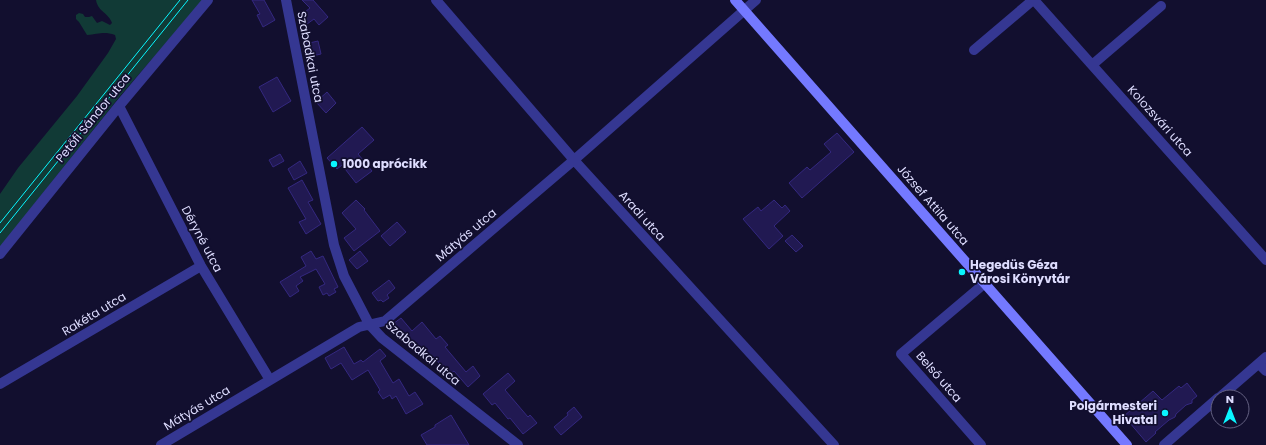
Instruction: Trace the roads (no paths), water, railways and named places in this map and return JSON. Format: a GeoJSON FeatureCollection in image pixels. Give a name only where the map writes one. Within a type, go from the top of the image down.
{"type":"FeatureCollection","features":[{"type":"Feature","properties":{"kind":"street","name":"Petőfi Sándor utca"},"geometry":{"type":"LineString","coordinates":[[0,254],[119,106],[208,0]]}},
{"type":"Feature","properties":{"kind":"street","name":"Szabadkai utca"},"geometry":{"type":"LineString","coordinates":[[286,0],[334,245],[344,276],[369,324],[382,338],[518,445]]}},
{"type":"Feature","properties":{"kind":"street","name":"Aradi utca"},"geometry":{"type":"LineString","coordinates":[[436,0],[574,160],[834,445]]}},
{"type":"Feature","properties":{"kind":"street","name":"József Attila utca"},"geometry":{"type":"LineString","coordinates":[[735,0],[1128,445]]}},
{"type":"Feature","properties":{"kind":"street","name":"Mátyás utca"},"geometry":{"type":"LineString","coordinates":[[161,445],[359,326],[385,321],[574,160],[756,0]]}},
{"type":"Feature","properties":{"kind":"street"},"geometry":{"type":"LineString","coordinates":[[974,50],[1034,0]]}},
{"type":"Feature","properties":{"kind":"street","name":"Kolozsvári utca"},"geometry":{"type":"LineString","coordinates":[[1034,0],[1266,260]]}},
{"type":"Feature","properties":{"kind":"street"},"geometry":{"type":"LineString","coordinates":[[1092,65],[1161,6]]}},
{"type":"Feature","properties":{"kind":"street","name":"Déryné utca"},"geometry":{"type":"LineString","coordinates":[[119,106],[201,266],[270,380]]}},
{"type":"Feature","properties":{"kind":"street","name":"Rakéta utca"},"geometry":{"type":"LineString","coordinates":[[0,384],[201,266]]}},
{"type":"Feature","properties":{"kind":"street","name":"Belső utca"},"geometry":{"type":"LineString","coordinates":[[981,445],[901,354],[985,283]]}},
{"type":"Feature","properties":{"kind":"street"},"geometry":{"type":"LineString","coordinates":[[1229,389],[1262,360],[1266,371]]}},
{"type":"Feature","properties":{"kind":"street"},"geometry":{"type":"LineString","coordinates":[[1164,445],[1210,406]]}},
{"type":"Feature","properties":{"kind":"tram line"},"geometry":{"type":"LineString","coordinates":[[0,223],[180,0]]}},
{"type":"Feature","properties":{"kind":"tram line"},"geometry":{"type":"LineString","coordinates":[[0,233],[188,0]]}},
{"type":"Feature","properties":{"kind":"place","name":"1000 aprócikk"},"geometry":{"type":"Point","coordinates":[334,164]}},
{"type":"Feature","properties":{"kind":"place","name":"Hegedüs Géza Városi Könyvtár"},"geometry":{"type":"Point","coordinates":[962,272]}},
{"type":"Feature","properties":{"kind":"place","name":"Polgármesteri Hivatal"},"geometry":{"type":"Point","coordinates":[1165,413]}}]}
